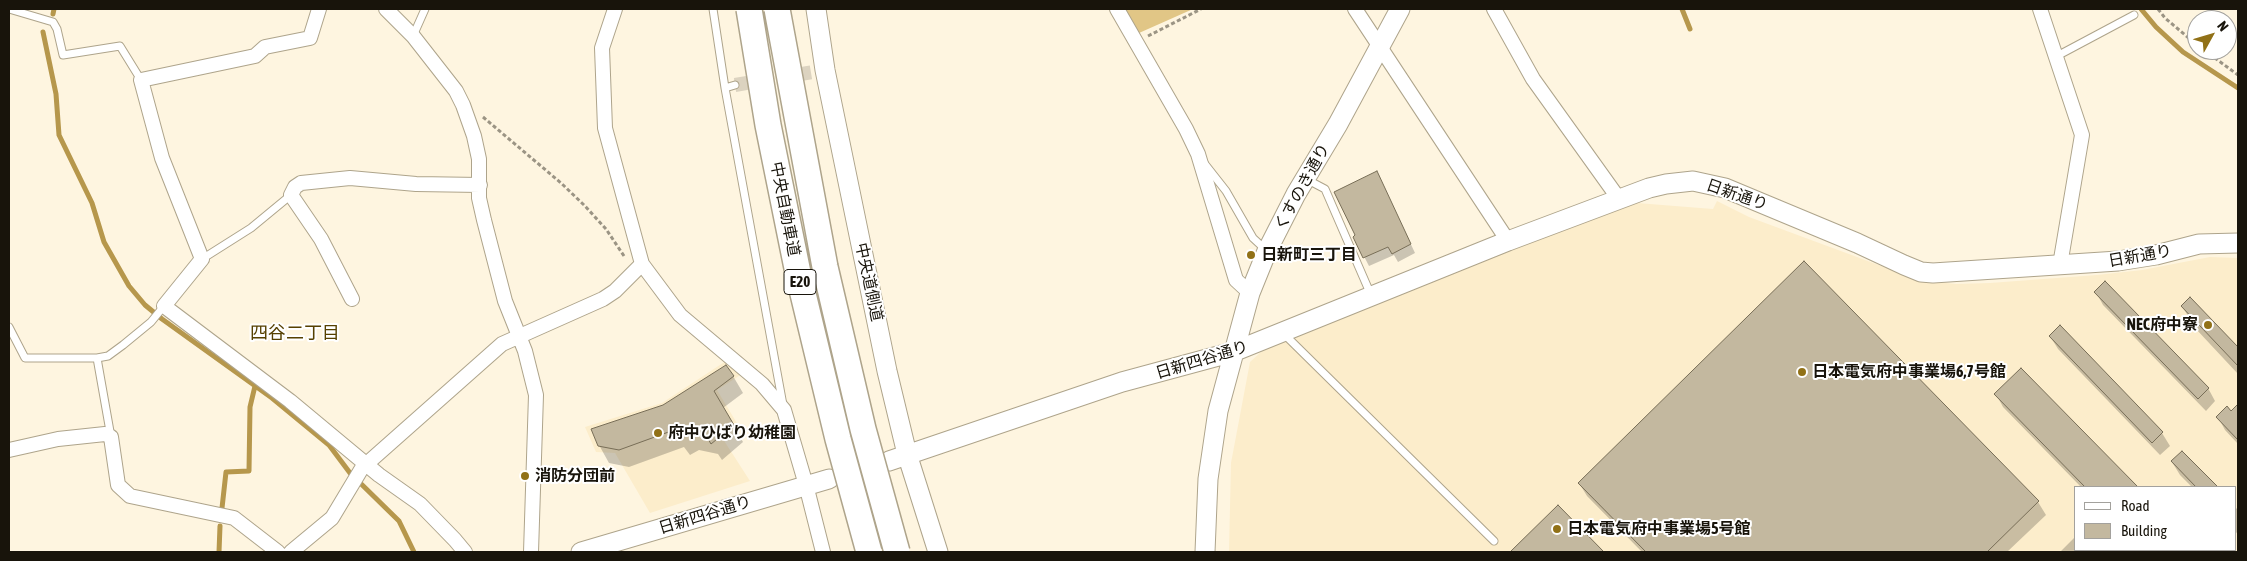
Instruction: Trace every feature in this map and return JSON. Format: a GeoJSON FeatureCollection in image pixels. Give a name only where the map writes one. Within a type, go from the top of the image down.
{"type":"FeatureCollection","features":[{"type":"Feature","properties":{"kind":"highway","name":"中央自動車道"},"geometry":{"type":"LineString","coordinates":[[749,9],[768,125],[798,273],[838,439],[869,552]]}},
{"type":"Feature","properties":{"kind":"highway","name":"中央自動車道"},"geometry":{"type":"LineString","coordinates":[[777,9],[825,267],[863,429],[897,552]]}},
{"type":"Feature","properties":{"kind":"street"},"geometry":{"type":"LineString","coordinates":[[319,9],[310,38],[265,47],[255,56],[141,80],[162,158],[202,259],[164,306],[365,466],[420,504],[465,552]]}},
{"type":"Feature","properties":{"kind":"street"},"geometry":{"type":"LineString","coordinates":[[386,9],[413,36],[447,79],[463,105],[474,136],[479,159],[479,198],[484,220],[505,301],[532,371],[536,395],[531,552]]}},
{"type":"Feature","properties":{"kind":"street"},"geometry":{"type":"LineString","coordinates":[[615,9],[602,48],[605,128],[642,264],[680,315],[762,384],[784,410],[823,552]]}},
{"type":"Feature","properties":{"kind":"street","name":"中央道側道"},"geometry":{"type":"LineString","coordinates":[[816,9],[824,70],[887,371],[907,454],[938,552]]}},
{"type":"Feature","properties":{"kind":"street"},"geometry":{"type":"LineString","coordinates":[[1117,9],[1186,129],[1198,154],[1236,280],[1250,293]]}},
{"type":"Feature","properties":{"kind":"street"},"geometry":{"type":"LineString","coordinates":[[1355,9],[1508,242]]}},
{"type":"Feature","properties":{"kind":"street","name":"くすのき通り"},"geometry":{"type":"LineString","coordinates":[[1205,552],[1208,479],[1213,444],[1232,352],[1250,293],[1266,251],[1400,9]]}},
{"type":"Feature","properties":{"kind":"street"},"geometry":{"type":"LineString","coordinates":[[1494,9],[1533,79],[1619,199]]}},
{"type":"Feature","properties":{"kind":"street"},"geometry":{"type":"LineString","coordinates":[[2040,9],[2082,135],[2060,265]]}},
{"type":"Feature","properties":{"kind":"street"},"geometry":{"type":"LineString","coordinates":[[352,299],[321,239],[291,195],[295,187],[301,182],[350,178],[416,184],[480,185]]}},
{"type":"Feature","properties":{"kind":"street","name":"日新通り"},"geometry":{"type":"LineString","coordinates":[[1508,242],[1619,199],[1666,184],[1702,182],[1742,194],[1921,272],[1946,273],[2135,259],[2199,244],[2238,243]]}},
{"type":"Feature","properties":{"kind":"street","name":"日新四谷通り"},"geometry":{"type":"LineString","coordinates":[[889,461],[1122,382],[1232,352],[1508,242]]}},
{"type":"Feature","properties":{"kind":"street"},"geometry":{"type":"LineString","coordinates":[[290,552],[332,518],[350,485],[365,466],[502,344],[603,299],[615,291],[642,264]]}},
{"type":"Feature","properties":{"kind":"street"},"geometry":{"type":"LineString","coordinates":[[9,450],[58,439],[105,434],[111,437],[118,484],[130,496],[234,518],[278,552]]}},
{"type":"Feature","properties":{"kind":"street","name":"日新四谷通り"},"geometry":{"type":"LineString","coordinates":[[582,552],[828,479]]}},
{"type":"Feature","properties":{"kind":"lane"},"geometry":{"type":"LineString","coordinates":[[413,36],[425,9]]}},
{"type":"Feature","properties":{"kind":"lane"},"geometry":{"type":"LineString","coordinates":[[713,9],[725,88],[784,410]]}},
{"type":"Feature","properties":{"kind":"lane"},"geometry":{"type":"LineString","coordinates":[[9,10],[53,22],[57,29],[63,55],[120,46],[141,80]]}},
{"type":"Feature","properties":{"kind":"lane"},"geometry":{"type":"LineString","coordinates":[[2057,56],[2134,15]]}},
{"type":"Feature","properties":{"kind":"lane"},"geometry":{"type":"LineString","coordinates":[[725,88],[735,85]]}},
{"type":"Feature","properties":{"kind":"lane"},"geometry":{"type":"LineString","coordinates":[[1198,154],[1226,191],[1253,238],[1266,251]]}},
{"type":"Feature","properties":{"kind":"lane"},"geometry":{"type":"LineString","coordinates":[[1305,178],[1325,189],[1372,297]]}},
{"type":"Feature","properties":{"kind":"lane"},"geometry":{"type":"LineString","coordinates":[[202,259],[250,228],[291,195]]}},
{"type":"Feature","properties":{"kind":"lane"},"geometry":{"type":"LineString","coordinates":[[9,327],[25,358],[97,358],[108,356],[151,322],[164,306]]}},
{"type":"Feature","properties":{"kind":"lane"},"geometry":{"type":"LineString","coordinates":[[1283,333],[1494,541]]}},
{"type":"Feature","properties":{"kind":"lane"},"geometry":{"type":"LineString","coordinates":[[97,358],[111,437]]}},
{"type":"Feature","properties":{"kind":"path"},"geometry":{"type":"LineString","coordinates":[[1136,42],[1201,9]]}},
{"type":"Feature","properties":{"kind":"path"},"geometry":{"type":"LineString","coordinates":[[2158,9],[2165,18],[2187,37]]}},
{"type":"Feature","properties":{"kind":"path"},"geometry":{"type":"LineString","coordinates":[[2218,60],[2238,75]]}},
{"type":"Feature","properties":{"kind":"path"},"geometry":{"type":"LineString","coordinates":[[463,105],[488,121],[561,183],[606,229],[627,260],[642,264]]}},
{"type":"Feature","properties":{"kind":"shaded area"},"geometry":{"type":"Polygon","coordinates":[[[1123,9],[1193,9],[1139,33],[1123,9]]]}},
{"type":"Feature","properties":{"kind":"shaded area"},"geometry":{"type":"Polygon","coordinates":[[[1717,201],[1749,217],[1919,280],[1956,284],[2097,275],[2142,270],[2210,257],[2238,258],[2238,552],[1229,552],[1231,463],[1250,362],[1262,351],[1494,255],[1637,203],[1713,209],[1717,201]]]}},
{"type":"Feature","properties":{"kind":"shaded area","name":"府中ひばり幼稚園"},"geometry":{"type":"Polygon","coordinates":[[[726,361],[742,374],[717,390],[738,425],[723,439],[750,481],[650,513],[615,453],[596,452],[585,427],[662,403],[726,361]]]}},
{"type":"Feature","properties":{"kind":"building"},"geometry":{"type":"Polygon","coordinates":[[[1377,171],[1411,244],[1392,254],[1388,247],[1363,258],[1353,237],[1355,235],[1334,192],[1377,171]]]}},
{"type":"Feature","properties":{"kind":"building","name":"日本電気府中事業場6,7号館"},"geometry":{"type":"Polygon","coordinates":[[[1804,261],[2039,501],[1987,552],[1646,552],[1578,483],[1804,261]]]}},
{"type":"Feature","properties":{"kind":"building"},"geometry":{"type":"Polygon","coordinates":[[[2105,281],[2209,388],[2198,399],[2094,292],[2105,281]]]}},
{"type":"Feature","properties":{"kind":"building","name":"NEC府中寮"},"geometry":{"type":"Polygon","coordinates":[[[2190,297],[2238,347],[2238,366],[2181,306],[2190,297]]]}},
{"type":"Feature","properties":{"kind":"building"},"geometry":{"type":"Polygon","coordinates":[[[2060,325],[2163,432],[2152,443],[2049,336],[2060,325]]]}},
{"type":"Feature","properties":{"kind":"building","name":"府中ひばり幼稚園"},"geometry":{"type":"Polygon","coordinates":[[[726,365],[734,376],[714,391],[734,425],[711,444],[707,437],[689,433],[680,439],[674,430],[619,450],[598,446],[591,429],[663,405],[726,365]]]}},
{"type":"Feature","properties":{"kind":"building"},"geometry":{"type":"Polygon","coordinates":[[[2021,368],[2137,486],[2084,486],[1994,394],[2021,368]]]}},
{"type":"Feature","properties":{"kind":"building"},"geometry":{"type":"Polygon","coordinates":[[[2238,404],[2238,440],[2216,417],[2227,406],[2231,411],[2238,404]]]}},
{"type":"Feature","properties":{"kind":"building"},"geometry":{"type":"Polygon","coordinates":[[[2182,451],[2217,486],[2195,486],[2171,461],[2182,451]]]}},
{"type":"Feature","properties":{"kind":"building","name":"日本電気府中事業場5号館"},"geometry":{"type":"Polygon","coordinates":[[[1558,505],[1604,552],[1510,552],[1558,505]]]}},
{"type":"Feature","properties":{"kind":"waterway"},"geometry":{"type":"LineString","coordinates":[[53,14],[54,9]]}},
{"type":"Feature","properties":{"kind":"waterway"},"geometry":{"type":"LineString","coordinates":[[1682,9],[1690,29]]}},
{"type":"Feature","properties":{"kind":"waterway"},"geometry":{"type":"LineString","coordinates":[[2141,9],[2156,27],[2183,52],[2238,88]]}},
{"type":"Feature","properties":{"kind":"waterway"},"geometry":{"type":"LineString","coordinates":[[43,32],[56,94],[59,135],[92,203],[104,242],[129,286],[145,305],[162,319],[272,398],[329,445],[350,473],[399,521],[414,552]]}},
{"type":"Feature","properties":{"kind":"waterway"},"geometry":{"type":"LineString","coordinates":[[222,508],[226,472],[249,471],[250,407],[255,386]]}},
{"type":"Feature","properties":{"kind":"waterway"},"geometry":{"type":"LineString","coordinates":[[219,552],[220,526]]}},
{"type":"Feature","properties":{"kind":"tunnel"},"geometry":{"type":"LineString","coordinates":[[735,85],[825,70]]}},
{"type":"Feature","properties":{"kind":"place","name":"日新町三丁目"},"geometry":{"type":"Point","coordinates":[1251,255]}},
{"type":"Feature","properties":{"kind":"place","name":"NEC府中寮"},"geometry":{"type":"Point","coordinates":[2208,325]}},
{"type":"Feature","properties":{"kind":"place","name":"日本電気府中事業場6,7号館"},"geometry":{"type":"Point","coordinates":[1802,372]}},
{"type":"Feature","properties":{"kind":"place","name":"府中ひばり幼稚園"},"geometry":{"type":"Point","coordinates":[658,433]}},
{"type":"Feature","properties":{"kind":"place","name":"消防分団前"},"geometry":{"type":"Point","coordinates":[525,476]}},
{"type":"Feature","properties":{"kind":"place","name":"日本電気府中事業場5号館"},"geometry":{"type":"Point","coordinates":[1557,529]}},
{"type":"Feature","properties":{"kind":"district","name":"四谷二丁目"},"geometry":{"type":"Point","coordinates":[295,333]}}]}
